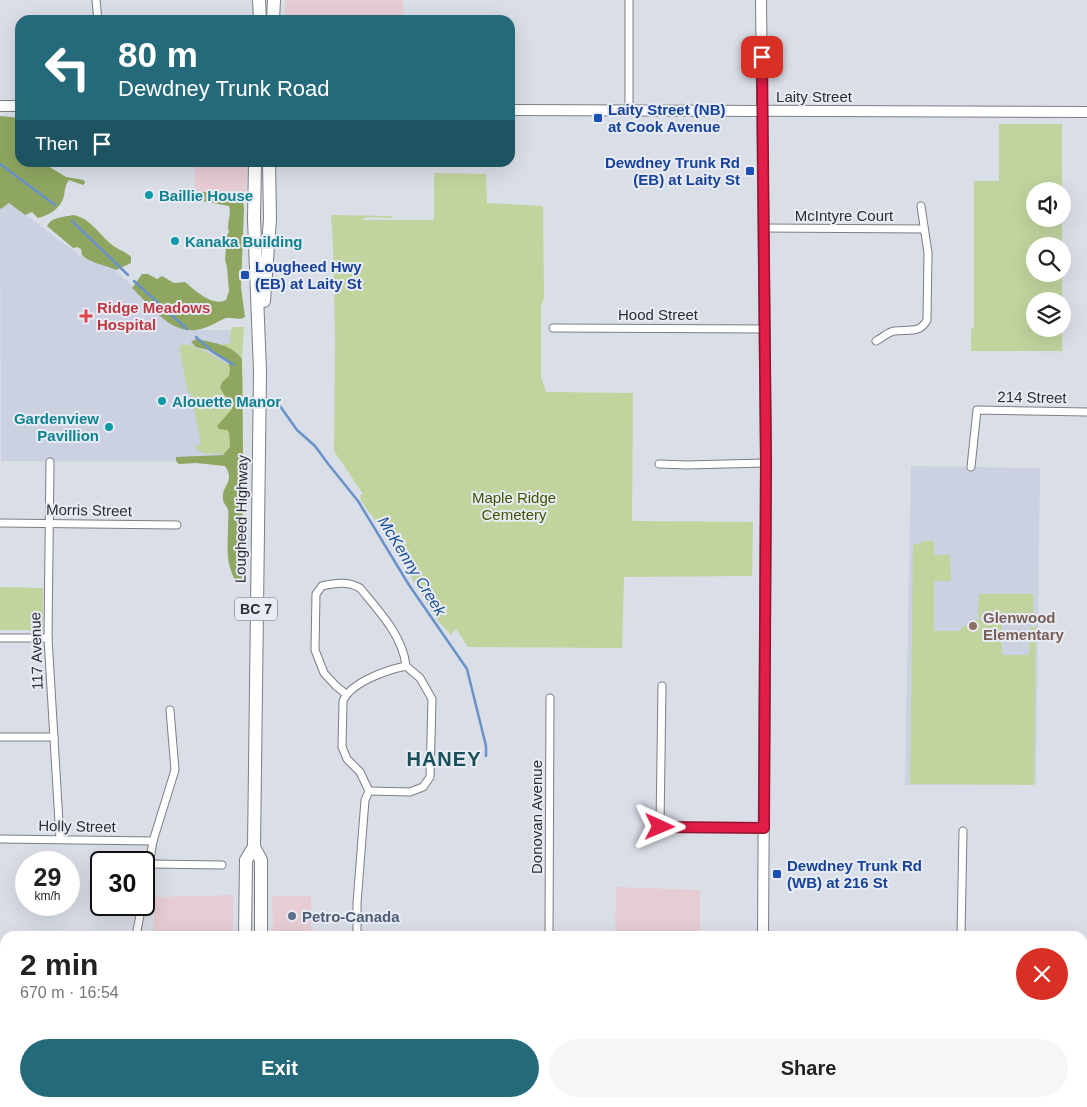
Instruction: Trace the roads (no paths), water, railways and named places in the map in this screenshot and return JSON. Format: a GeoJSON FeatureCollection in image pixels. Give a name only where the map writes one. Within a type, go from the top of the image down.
{"type":"FeatureCollection","features":[{"type":"Feature","properties":{"kind":"highway"},"geometry":{"type":"LineString","coordinates":[[259,0],[260,15]]}},
{"type":"Feature","properties":{"kind":"highway"},"geometry":{"type":"LineString","coordinates":[[273,15],[274,0]]}},
{"type":"Feature","properties":{"kind":"highway","name":"Lougheed Highway"},"geometry":{"type":"LineString","coordinates":[[255,167],[254,219],[260,371],[254,847],[261,860],[260,931]]}},
{"type":"Feature","properties":{"kind":"highway","name":"Lougheed Highway"},"geometry":{"type":"LineString","coordinates":[[260,371],[270,219],[269,167]]}},
{"type":"Feature","properties":{"kind":"highway","name":"Lougheed Highway"},"geometry":{"type":"LineString","coordinates":[[245,931],[246,860],[254,847]]}},
{"type":"Feature","properties":{"kind":"main road"},"geometry":{"type":"LineString","coordinates":[[761,0],[766,463],[764,931]]}},
{"type":"Feature","properties":{"kind":"main road"},"geometry":{"type":"LineString","coordinates":[[0,106],[15,106]]}},
{"type":"Feature","properties":{"kind":"main road","name":"Laity Street"},"geometry":{"type":"LineString","coordinates":[[515,110],[1087,112]]}},
{"type":"Feature","properties":{"kind":"street"},"geometry":{"type":"LineString","coordinates":[[96,0],[98,15]]}},
{"type":"Feature","properties":{"kind":"street"},"geometry":{"type":"LineString","coordinates":[[629,0],[629,110]]}},
{"type":"Feature","properties":{"kind":"street"},"geometry":{"type":"LineString","coordinates":[[876,341],[892,331],[918,330],[927,320],[928,253],[921,206]]}},
{"type":"Feature","properties":{"kind":"street","name":"McIntyre Court"},"geometry":{"type":"LineString","coordinates":[[763,228],[924,229]]}},
{"type":"Feature","properties":{"kind":"street","name":"Hood Street"},"geometry":{"type":"LineString","coordinates":[[553,328],[764,329]]}},
{"type":"Feature","properties":{"kind":"street","name":"214 Street"},"geometry":{"type":"LineString","coordinates":[[971,467],[977,410],[1087,412]]}},
{"type":"Feature","properties":{"kind":"street","name":"117 Avenue"},"geometry":{"type":"LineString","coordinates":[[50,462],[48,638],[60,839]]}},
{"type":"Feature","properties":{"kind":"street"},"geometry":{"type":"LineString","coordinates":[[659,464],[766,463]]}},
{"type":"Feature","properties":{"kind":"street","name":"Morris Street"},"geometry":{"type":"LineString","coordinates":[[0,523],[177,525]]}},
{"type":"Feature","properties":{"kind":"street"},"geometry":{"type":"LineString","coordinates":[[346,694],[324,672],[315,650],[316,594],[322,586],[336,583],[353,584],[360,588],[401,644],[406,666],[420,678],[432,700],[430,777],[423,787],[410,792],[369,791]]}},
{"type":"Feature","properties":{"kind":"street"},"geometry":{"type":"LineString","coordinates":[[0,638],[48,638]]}},
{"type":"Feature","properties":{"kind":"street"},"geometry":{"type":"LineString","coordinates":[[369,791],[360,772],[348,759],[342,747],[343,701],[346,694],[360,684],[388,670],[406,666]]}},
{"type":"Feature","properties":{"kind":"street"},"geometry":{"type":"LineString","coordinates":[[662,686],[660,827],[764,828]]}},
{"type":"Feature","properties":{"kind":"street","name":"Donovan Avenue"},"geometry":{"type":"LineString","coordinates":[[549,931],[550,698]]}},
{"type":"Feature","properties":{"kind":"street"},"geometry":{"type":"LineString","coordinates":[[152,851],[153,841],[175,770],[170,710]]}},
{"type":"Feature","properties":{"kind":"street"},"geometry":{"type":"LineString","coordinates":[[0,737],[54,737]]}},
{"type":"Feature","properties":{"kind":"street"},"geometry":{"type":"LineString","coordinates":[[357,931],[364,800],[369,791]]}},
{"type":"Feature","properties":{"kind":"street"},"geometry":{"type":"LineString","coordinates":[[961,931],[963,831]]}},
{"type":"Feature","properties":{"kind":"street","name":"Holly Street"},"geometry":{"type":"LineString","coordinates":[[0,839],[153,841]]}},
{"type":"Feature","properties":{"kind":"street"},"geometry":{"type":"LineString","coordinates":[[155,864],[222,865]]}},
{"type":"Feature","properties":{"kind":"street"},"geometry":{"type":"LineString","coordinates":[[137,931],[140,916]]}},
{"type":"Feature","properties":{"kind":"waterway","name":"McKenny Creek"},"geometry":{"type":"LineString","coordinates":[[0,164],[55,205]]}},
{"type":"Feature","properties":{"kind":"waterway","name":"McKenny Creek"},"geometry":{"type":"LineString","coordinates":[[72,221],[128,275]]}},
{"type":"Feature","properties":{"kind":"waterway","name":"McKenny Creek"},"geometry":{"type":"LineString","coordinates":[[134,281],[187,329]]}},
{"type":"Feature","properties":{"kind":"waterway","name":"McKenny Creek"},"geometry":{"type":"LineString","coordinates":[[196,337],[213,352],[234,365]]}},
{"type":"Feature","properties":{"kind":"waterway","name":"McKenny Creek"},"geometry":{"type":"LineString","coordinates":[[280,406],[297,430],[315,446],[358,501],[409,585],[467,669],[486,746],[486,756]]}},
{"type":"Feature","properties":{"kind":"place","name":"Laity Street (NB) at Cook Avenue"},"geometry":{"type":"Point","coordinates":[598,118]}},
{"type":"Feature","properties":{"kind":"place","name":"Dewdney Trunk Rd (EB) at Laity St"},"geometry":{"type":"Point","coordinates":[750,171]}},
{"type":"Feature","properties":{"kind":"place","name":"Baillie House"},"geometry":{"type":"Point","coordinates":[149,195]}},
{"type":"Feature","properties":{"kind":"place","name":"Kanaka Building"},"geometry":{"type":"Point","coordinates":[175,241]}},
{"type":"Feature","properties":{"kind":"place","name":"Lougheed Hwy (EB) at Laity St"},"geometry":{"type":"Point","coordinates":[245,275]}},
{"type":"Feature","properties":{"kind":"place","name":"Ridge Meadows Hospital"},"geometry":{"type":"Point","coordinates":[86,316]}},
{"type":"Feature","properties":{"kind":"place","name":"Alouette Manor"},"geometry":{"type":"Point","coordinates":[162,401]}},
{"type":"Feature","properties":{"kind":"place","name":"Gardenview Pavillion"},"geometry":{"type":"Point","coordinates":[109,427]}},
{"type":"Feature","properties":{"kind":"place","name":"Glenwood Elementary"},"geometry":{"type":"Point","coordinates":[973,626]}},
{"type":"Feature","properties":{"kind":"place","name":"Dewdney Trunk Rd (WB) at 216 St"},"geometry":{"type":"Point","coordinates":[777,874]}},
{"type":"Feature","properties":{"kind":"place","name":"Petro-Canada"},"geometry":{"type":"Point","coordinates":[292,916]}},
{"type":"Feature","properties":{"kind":"district","name":"HANEY"},"geometry":{"type":"Point","coordinates":[444,759]}},
{"type":"Feature","properties":{"kind":"park label","name":"Maple Ridge Cemetery"},"geometry":{"type":"Point","coordinates":[514,506]}}]}
